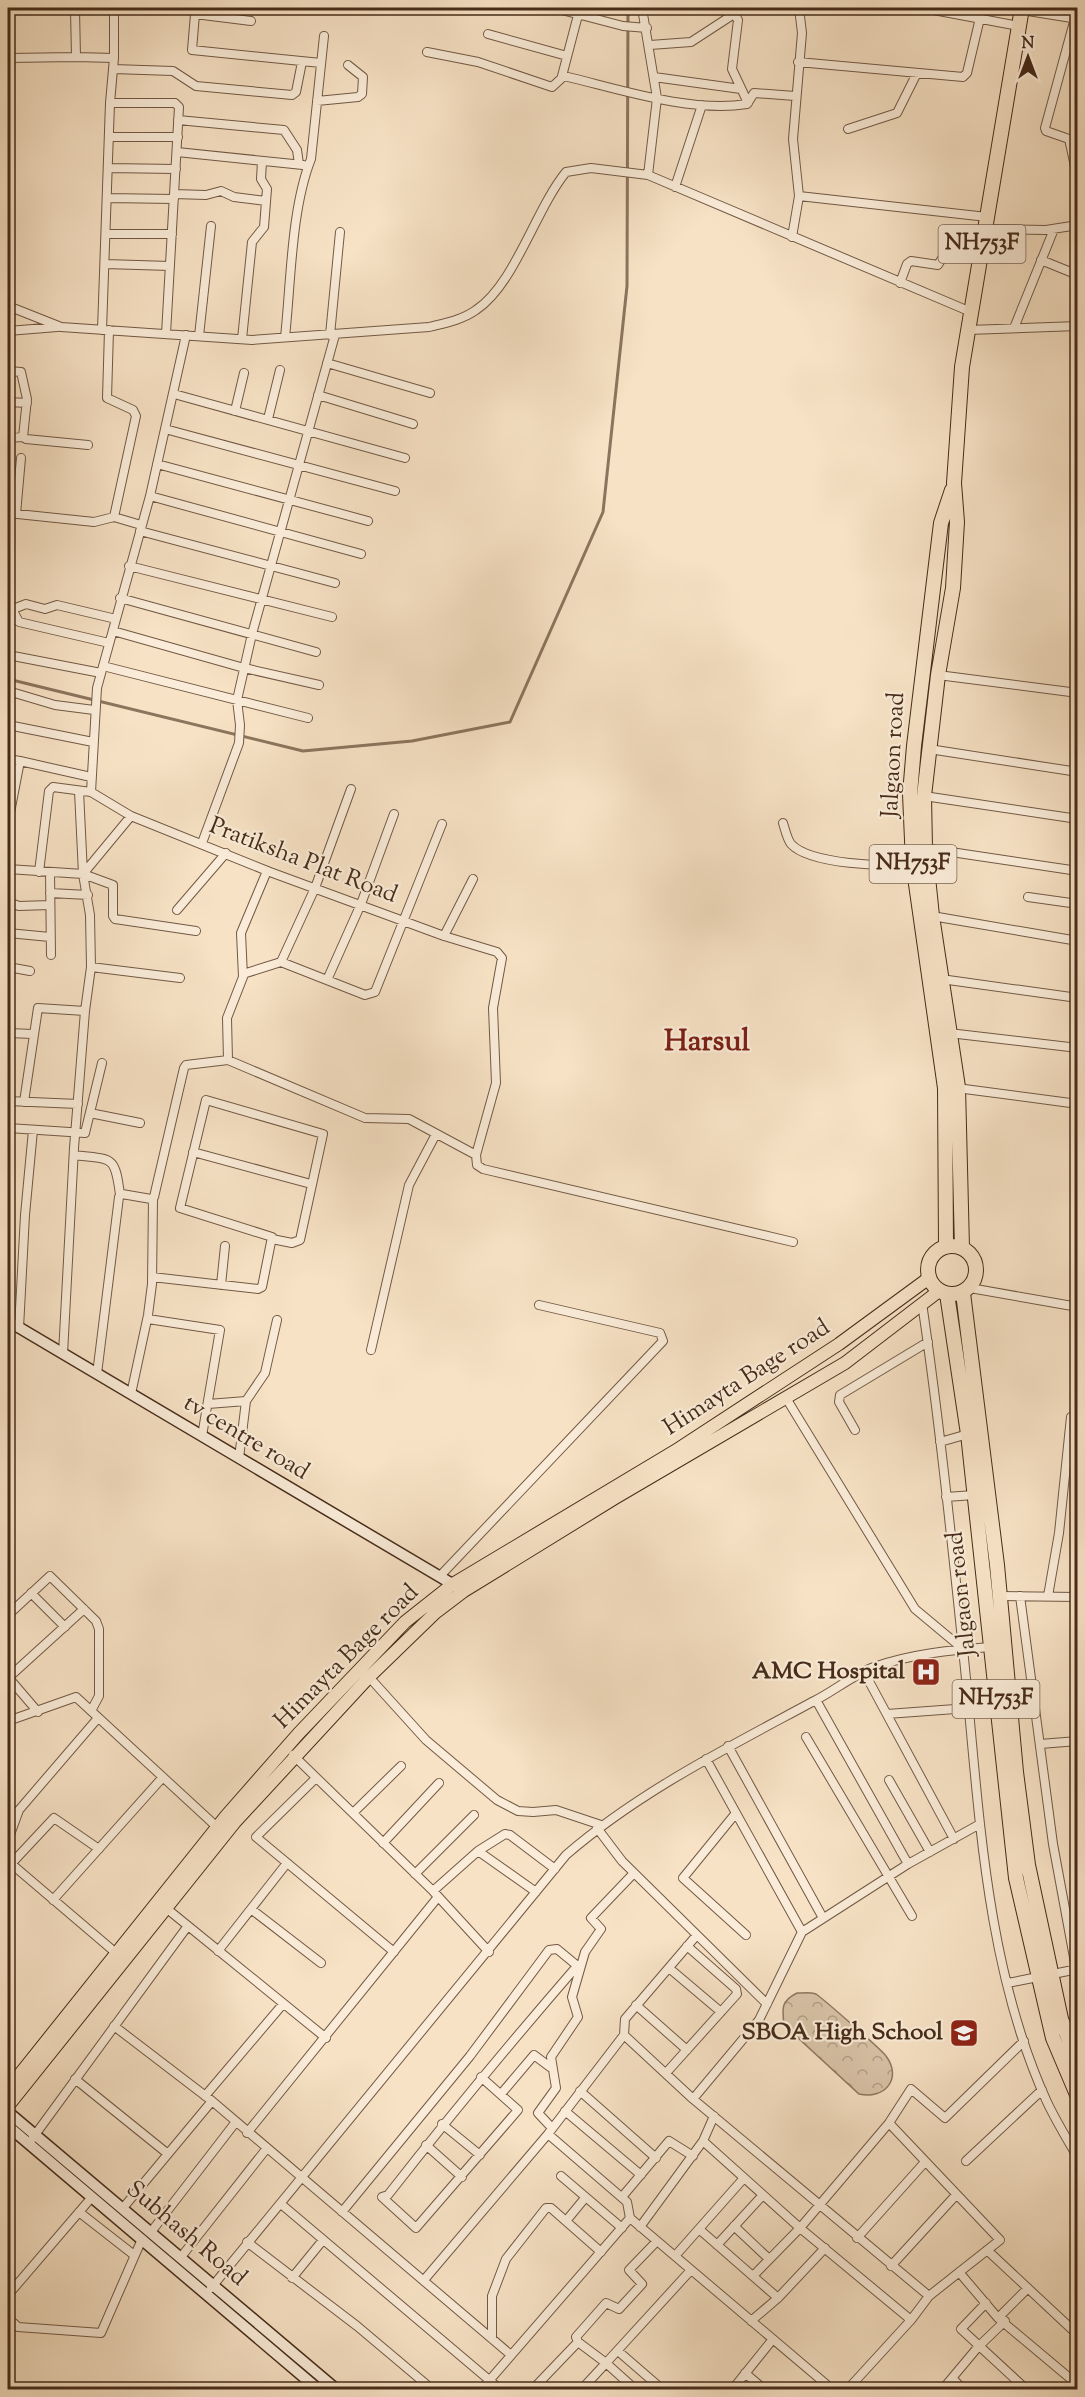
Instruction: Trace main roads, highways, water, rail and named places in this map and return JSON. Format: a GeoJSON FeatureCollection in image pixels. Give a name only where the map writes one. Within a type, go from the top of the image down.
{"type":"FeatureCollection","features":[{"type":"Feature","properties":{"kind":"highway","name":"Jalgaon road"},"geometry":{"type":"LineString","coordinates":[[962,1248],[951,1088],[944,1033],[913,863],[919,848],[938,675],[953,588],[957,522],[954,483],[962,367],[1022,9]]}},
{"type":"Feature","properties":{"kind":"highway","name":"Jalgaon road"},"geometry":{"type":"LineString","coordinates":[[944,1033],[941,979],[910,794],[941,523],[954,483]]}},
{"type":"Feature","properties":{"kind":"highway","name":"Jalgaon road"},"geometry":{"type":"LineString","coordinates":[[946,1247],[951,1088]]}},
{"type":"Feature","properties":{"kind":"highway"},"geometry":{"type":"LineString","coordinates":[[946,1247],[962,1248],[969,1252],[976,1266],[974,1281],[966,1290],[943,1293],[929,1278],[929,1262],[939,1250],[946,1247]]}},
{"type":"Feature","properties":{"kind":"highway","name":"Jalgaon road"},"geometry":{"type":"LineString","coordinates":[[966,1290],[1027,1854],[1053,2038],[1077,2097]]}},
{"type":"Feature","properties":{"kind":"highway","name":"Jalgaon road"},"geometry":{"type":"LineString","coordinates":[[943,1293],[968,1434],[1016,1878],[1045,1976],[1077,2059]]}},
{"type":"Feature","properties":{"kind":"main road","name":"Himayta Bage road"},"geometry":{"type":"LineString","coordinates":[[8,2089],[218,1827],[290,1752],[405,1622],[839,1344],[929,1278]]}},
{"type":"Feature","properties":{"kind":"main road"},"geometry":{"type":"LineString","coordinates":[[8,2106],[290,1752],[369,1677],[458,1587],[845,1363],[922,1303],[943,1293]]}},
{"type":"Feature","properties":{"kind":"waterway"},"geometry":{"type":"LineString","coordinates":[[8,679],[303,751],[412,741],[510,722],[603,512],[627,286],[628,8]]}},
{"type":"Feature","properties":{"kind":"place","name":"AMC Hospital"},"geometry":{"type":"Point","coordinates":[926,1672]}},
{"type":"Feature","properties":{"kind":"place","name":"SBOA High School"},"geometry":{"type":"Point","coordinates":[964,2033]}},
{"type":"Feature","properties":{"kind":"district","name":"Harsul"},"geometry":{"type":"Point","coordinates":[707,1042]}}]}
